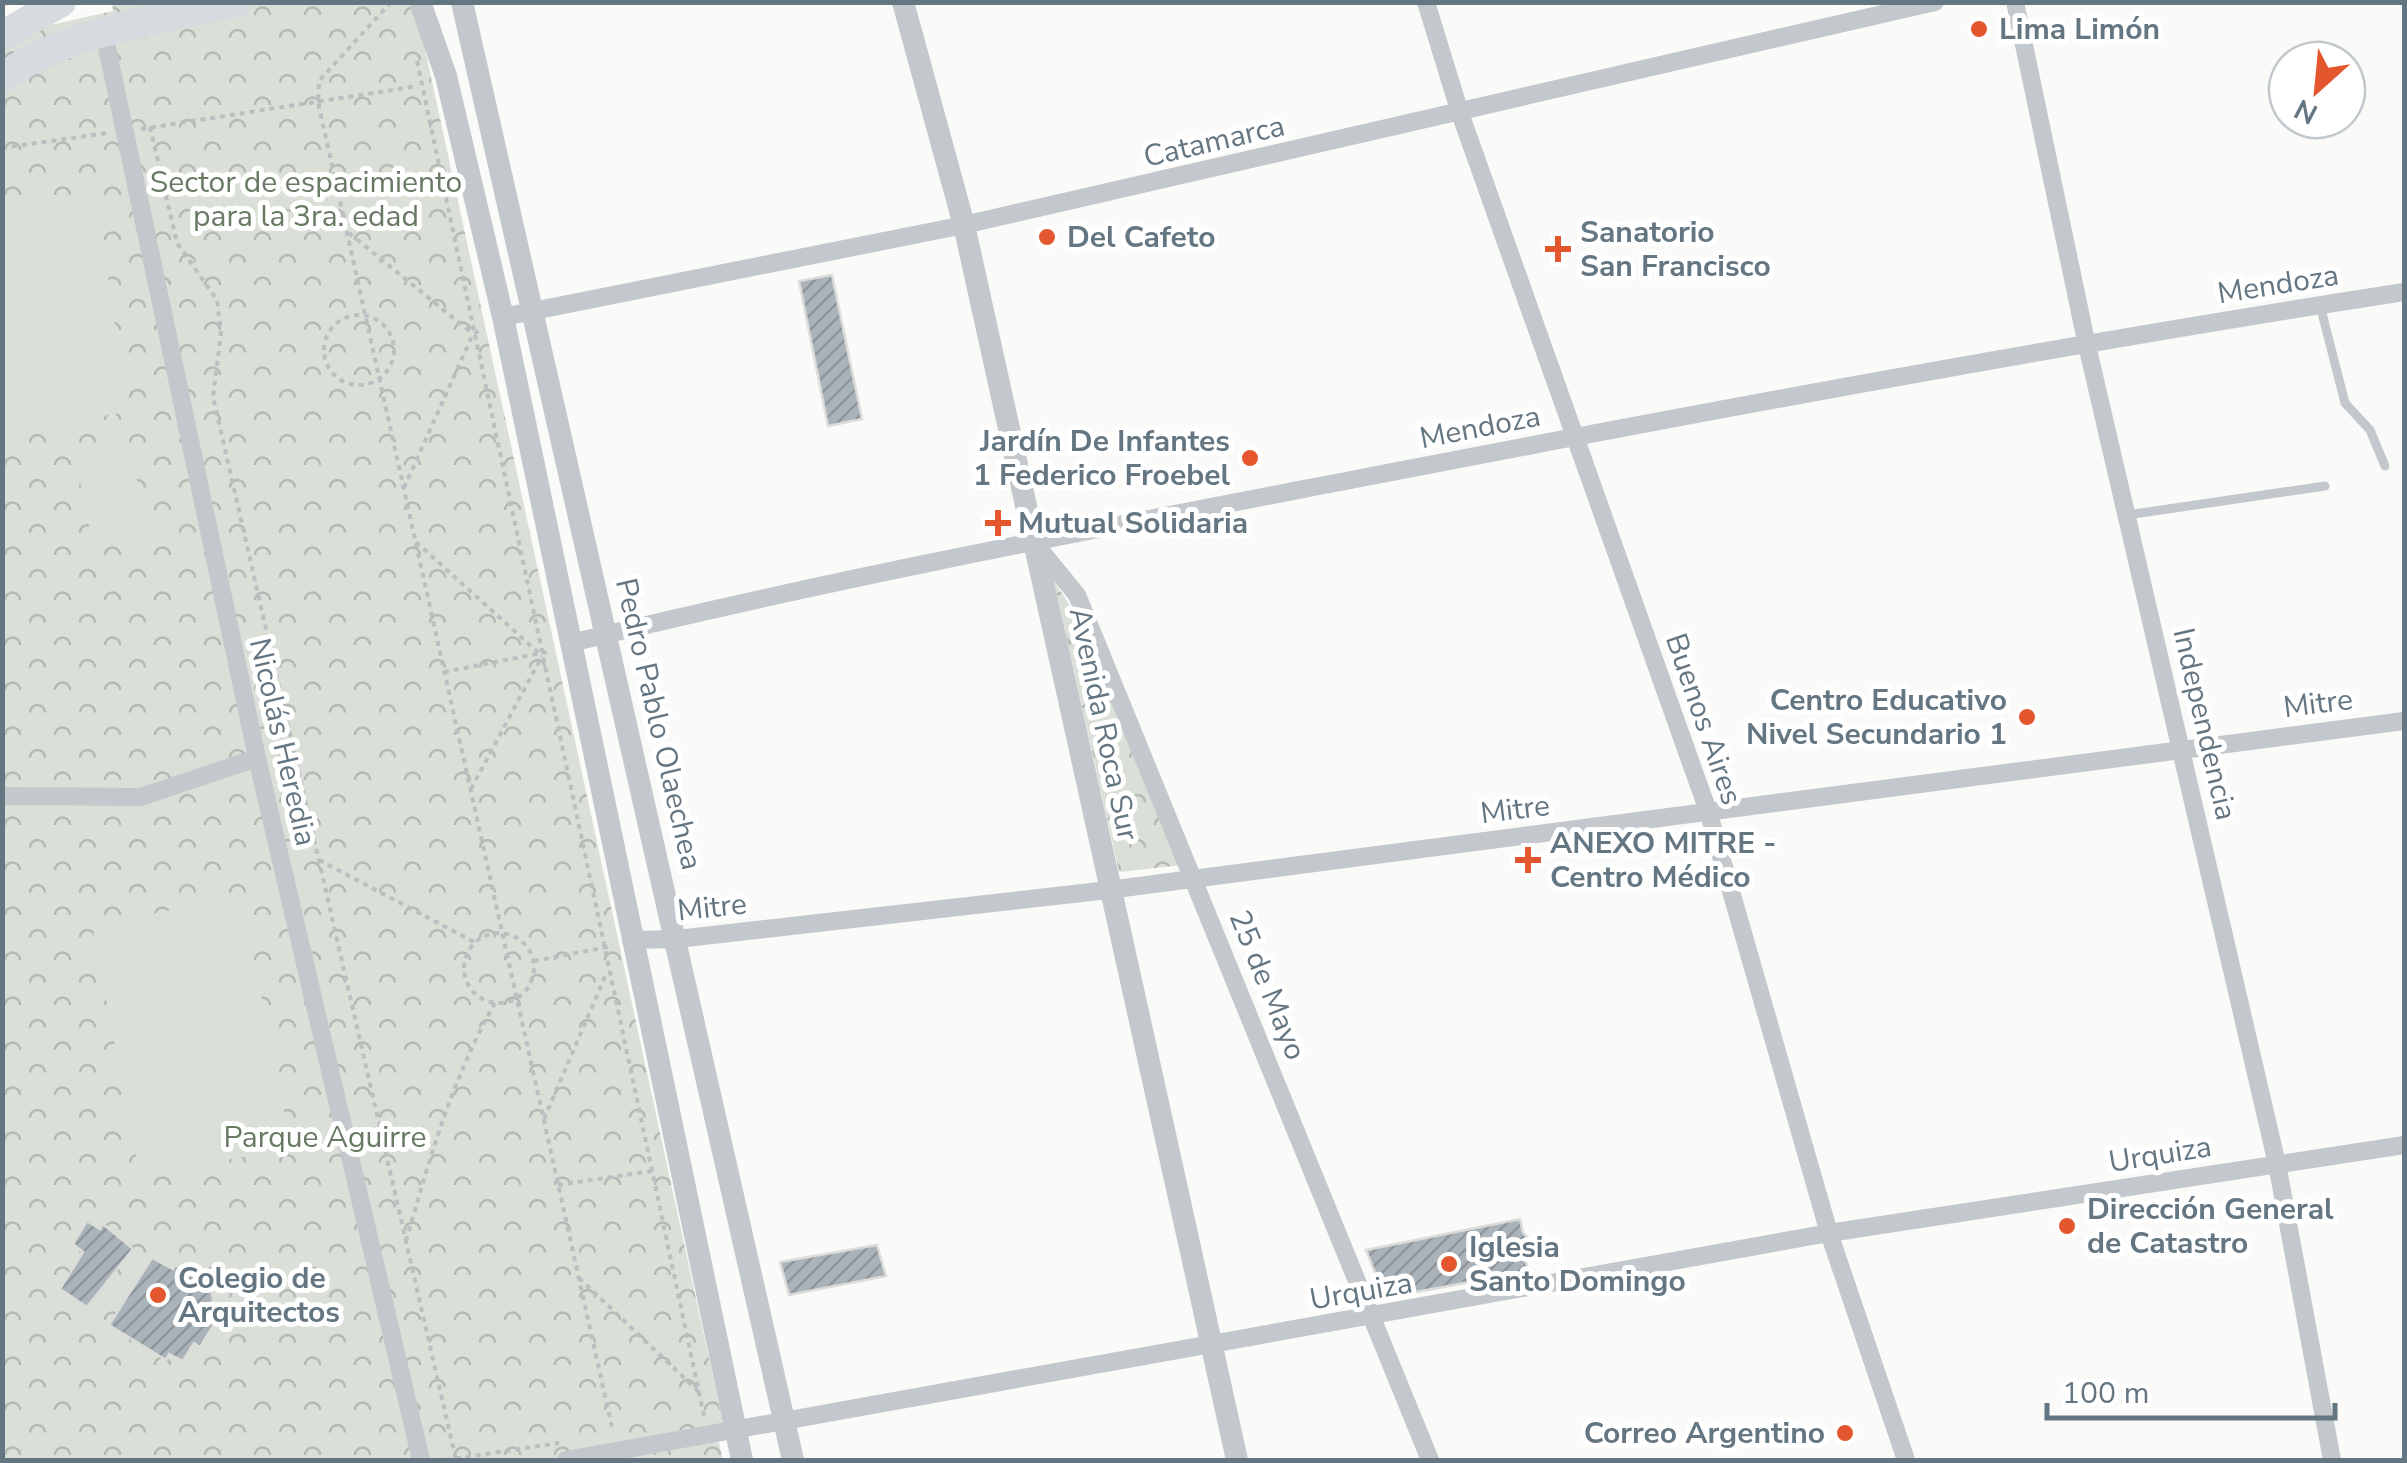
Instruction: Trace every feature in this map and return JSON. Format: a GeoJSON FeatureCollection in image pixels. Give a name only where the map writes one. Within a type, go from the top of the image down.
{"type":"FeatureCollection","features":[{"type":"Feature","properties":{"kind":"highway"},"geometry":{"type":"LineString","coordinates":[[2,36],[61,2]]}},
{"type":"Feature","properties":{"kind":"highway"},"geometry":{"type":"LineString","coordinates":[[2,79],[51,52],[104,34],[238,2]]}},
{"type":"Feature","properties":{"kind":"street"},"geometry":{"type":"LineString","coordinates":[[420,2],[446,76],[503,317],[742,1460]]}},
{"type":"Feature","properties":{"kind":"street","name":"Pedro Pablo Olaechea"},"geometry":{"type":"LineString","coordinates":[[462,2],[793,1460]]}},
{"type":"Feature","properties":{"kind":"street","name":"Avenida Roca Sur"},"geometry":{"type":"LineString","coordinates":[[903,2],[964,225],[1237,1460]]}},
{"type":"Feature","properties":{"kind":"street","name":"Buenos Aires"},"geometry":{"type":"LineString","coordinates":[[1426,2],[1460,113],[1708,812],[1830,1233],[1906,1460]]}},
{"type":"Feature","properties":{"kind":"street","name":"Catamarca"},"geometry":{"type":"LineString","coordinates":[[503,317],[964,225],[1935,2]]}},
{"type":"Feature","properties":{"kind":"street","name":"Independencia"},"geometry":{"type":"LineString","coordinates":[[2015,2],[2086,341],[2277,1164],[2332,1460]]}},
{"type":"Feature","properties":{"kind":"street","name":"Nicolás Heredia"},"geometry":{"type":"LineString","coordinates":[[104,34],[257,758],[421,1460]]}},
{"type":"Feature","properties":{"kind":"street","name":"Mendoza"},"geometry":{"type":"LineString","coordinates":[[571,643],[1034,542],[1575,437],[2086,341],[2404,292]]}},
{"type":"Feature","properties":{"kind":"street","name":"25 de Mayo"},"geometry":{"type":"LineString","coordinates":[[1034,542],[1076,595],[1196,878],[1430,1460]]}},
{"type":"Feature","properties":{"kind":"street","name":"Mitre"},"geometry":{"type":"LineString","coordinates":[[631,940],[677,940],[1108,890],[2404,721]]}},
{"type":"Feature","properties":{"kind":"street"},"geometry":{"type":"LineString","coordinates":[[2,796],[141,797],[257,758]]}},
{"type":"Feature","properties":{"kind":"street","name":"Urquiza"},"geometry":{"type":"LineString","coordinates":[[566,1460],[1830,1233],[2404,1145]]}},
{"type":"Feature","properties":{"kind":"lane"},"geometry":{"type":"LineString","coordinates":[[2320,305],[2345,402],[2370,430],[2385,466]]}},
{"type":"Feature","properties":{"kind":"lane"},"geometry":{"type":"LineString","coordinates":[[2127,515],[2325,486]]}},
{"type":"Feature","properties":{"kind":"path"},"geometry":{"type":"LineString","coordinates":[[392,2],[319,81],[318,102],[614,1434]]}},
{"type":"Feature","properties":{"kind":"path"},"geometry":{"type":"LineString","coordinates":[[416,53],[708,1434],[710,1460],[687,1460]]}},
{"type":"Feature","properties":{"kind":"path"},"geometry":{"type":"LineString","coordinates":[[2,148],[420,86]]}},
{"type":"Feature","properties":{"kind":"path"},"geometry":{"type":"LineString","coordinates":[[150,128],[177,244],[217,300],[221,332],[214,396],[456,1460],[446,1460]]}},
{"type":"Feature","properties":{"kind":"path"},"geometry":{"type":"LineString","coordinates":[[346,230],[473,334]]}},
{"type":"Feature","properties":{"kind":"path"},"geometry":{"type":"LineString","coordinates":[[353,315],[365,315],[384,324],[394,342],[392,363],[379,379],[357,386],[336,378],[324,358],[326,335],[333,326],[353,315]]}},
{"type":"Feature","properties":{"kind":"path"},"geometry":{"type":"LineString","coordinates":[[404,488],[473,334]]}},
{"type":"Feature","properties":{"kind":"path"},"geometry":{"type":"LineString","coordinates":[[415,541],[542,656]]}},
{"type":"Feature","properties":{"kind":"path"},"geometry":{"type":"LineString","coordinates":[[444,672],[542,656]]}},
{"type":"Feature","properties":{"kind":"path"},"geometry":{"type":"LineString","coordinates":[[470,790],[542,656]]}},
{"type":"Feature","properties":{"kind":"path"},"geometry":{"type":"LineString","coordinates":[[319,859],[474,942]]}},
{"type":"Feature","properties":{"kind":"path"},"geometry":{"type":"LineString","coordinates":[[502,932],[523,941],[534,960],[532,982],[517,998],[495,1003],[484,1000],[467,984],[464,962],[474,942],[502,932]]}},
{"type":"Feature","properties":{"kind":"path"},"geometry":{"type":"LineString","coordinates":[[534,960],[631,940]]}},
{"type":"Feature","properties":{"kind":"path"},"geometry":{"type":"LineString","coordinates":[[544,1119],[608,968]]}},
{"type":"Feature","properties":{"kind":"path"},"geometry":{"type":"LineString","coordinates":[[406,1243],[444,1107],[466,1054],[495,1003]]}},
{"type":"Feature","properties":{"kind":"path"},"geometry":{"type":"LineString","coordinates":[[558,1185],[652,1171]]}},
{"type":"Feature","properties":{"kind":"path"},"geometry":{"type":"LineString","coordinates":[[579,1278],[699,1392]]}},
{"type":"Feature","properties":{"kind":"green space","name":"Parque Aguirre"},"geometry":{"type":"Polygon","coordinates":[[[112,3],[415,3],[723,1423],[715,1425],[723,1460],[3,1460],[2,36],[113,11],[112,3]]]}},
{"type":"Feature","properties":{"kind":"green space"},"geometry":{"type":"Polygon","coordinates":[[[95,192],[128,412],[3,431],[3,206],[95,192]]]}},
{"type":"Feature","properties":{"kind":"green space"},"geometry":{"type":"Polygon","coordinates":[[[129,442],[148,534],[93,545],[74,453],[129,442]]]}},
{"type":"Feature","properties":{"kind":"green space"},"geometry":{"type":"Polygon","coordinates":[[[1054,581],[1077,617],[1182,865],[1119,872],[1054,581]]]}},
{"type":"Feature","properties":{"kind":"green space"},"geometry":{"type":"Polygon","coordinates":[[[242,897],[291,1148],[140,1176],[92,925],[242,897]]]}},
{"type":"Feature","properties":{"kind":"building"},"geometry":{"type":"Polygon","coordinates":[[[832,275],[862,419],[828,426],[799,281],[832,275]]]}},
{"type":"Feature","properties":{"kind":"building","name":"Iglesia Santo Domingo"},"geometry":{"type":"Polygon","coordinates":[[[1520,1219],[1523,1233],[1536,1245],[1525,1257],[1528,1271],[1385,1298],[1366,1250],[1520,1219]]]}},
{"type":"Feature","properties":{"kind":"building"},"geometry":{"type":"Polygon","coordinates":[[[87,1221],[100,1229],[103,1224],[133,1249],[87,1307],[60,1289],[83,1252],[73,1244],[87,1221]]]}},
{"type":"Feature","properties":{"kind":"building"},"geometry":{"type":"Polygon","coordinates":[[[877,1245],[886,1276],[789,1295],[780,1262],[877,1245]]]}},
{"type":"Feature","properties":{"kind":"building"},"geometry":{"type":"Polygon","coordinates":[[[152,1258],[173,1269],[175,1265],[211,1289],[217,1320],[200,1347],[194,1343],[183,1361],[169,1354],[166,1360],[109,1325],[152,1258]]]}},
{"type":"Feature","properties":{"kind":"place","name":"Lima Limón"},"geometry":{"type":"Point","coordinates":[1979,29]}},
{"type":"Feature","properties":{"kind":"place","name":"Del Cafeto"},"geometry":{"type":"Point","coordinates":[1047,237]}},
{"type":"Feature","properties":{"kind":"place","name":"Sanatorio San Francisco"},"geometry":{"type":"Point","coordinates":[1558,249]}},
{"type":"Feature","properties":{"kind":"place","name":"Jardín De Infantes 1 Federico Froebel"},"geometry":{"type":"Point","coordinates":[1250,458]}},
{"type":"Feature","properties":{"kind":"place","name":"Mutual Solidaria"},"geometry":{"type":"Point","coordinates":[998,523]}},
{"type":"Feature","properties":{"kind":"place","name":"Centro Educativo Nivel Secundario 1"},"geometry":{"type":"Point","coordinates":[2027,717]}},
{"type":"Feature","properties":{"kind":"place","name":"ANEXO MITRE - Centro Médico"},"geometry":{"type":"Point","coordinates":[1528,860]}},
{"type":"Feature","properties":{"kind":"place","name":"Dirección General de Catastro"},"geometry":{"type":"Point","coordinates":[2067,1226]}},
{"type":"Feature","properties":{"kind":"place","name":"Iglesia Santo Domingo"},"geometry":{"type":"Point","coordinates":[1449,1264]}},
{"type":"Feature","properties":{"kind":"place","name":"Colegio de Arquitectos"},"geometry":{"type":"Point","coordinates":[158,1295]}},
{"type":"Feature","properties":{"kind":"place","name":"Correo Argentino"},"geometry":{"type":"Point","coordinates":[1845,1433]}},
{"type":"Feature","properties":{"kind":"park label","name":"Sector de espacimiento para la 3ra. edad"},"geometry":{"type":"Point","coordinates":[306,199]}}]}
